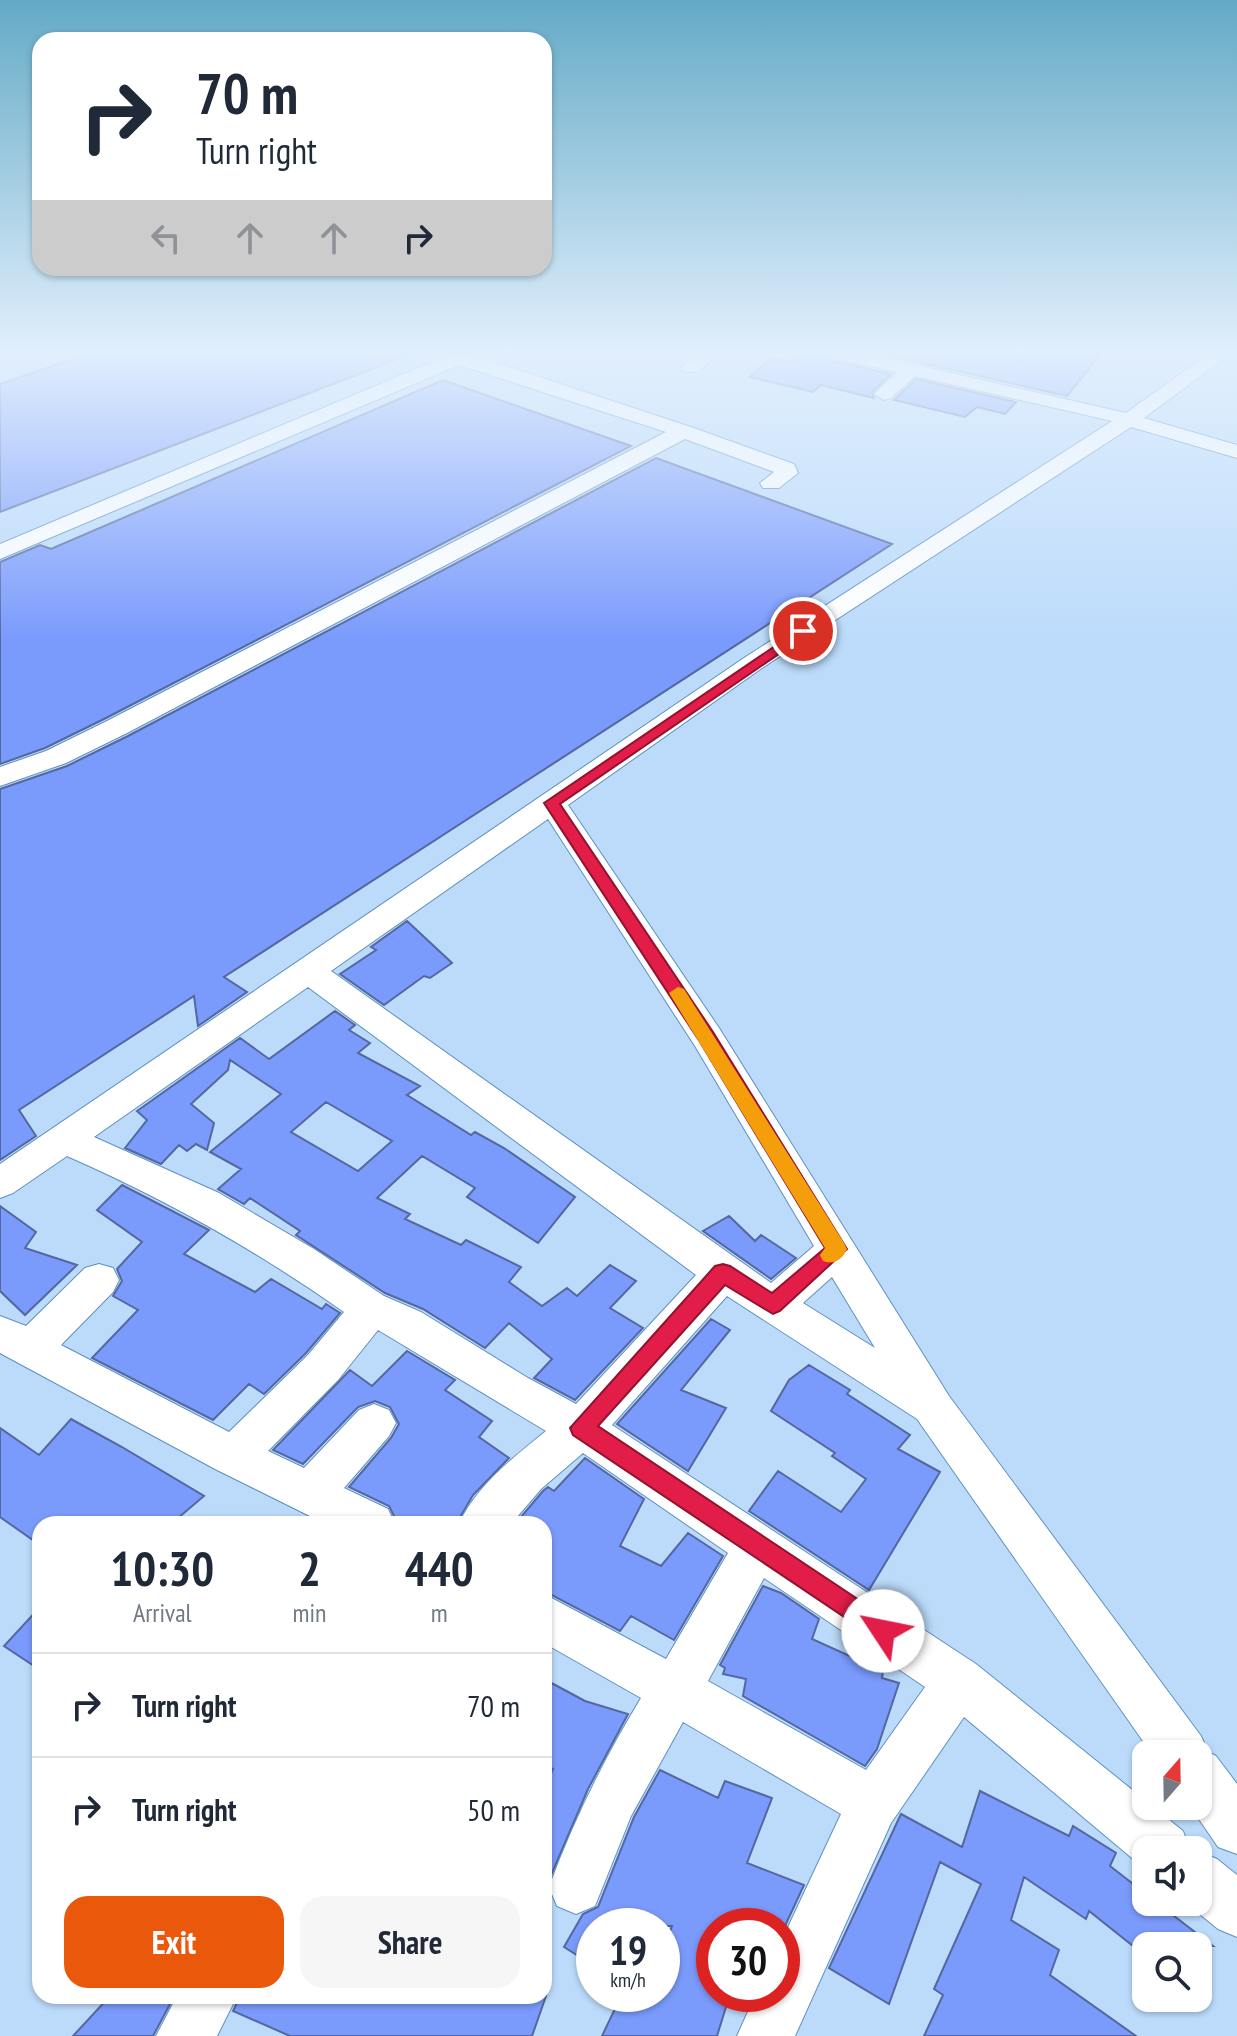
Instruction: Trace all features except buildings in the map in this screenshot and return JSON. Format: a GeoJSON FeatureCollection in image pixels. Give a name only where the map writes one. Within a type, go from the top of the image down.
{"type":"FeatureCollection","features":[{"type":"Feature","properties":{"kind":"street"},"geometry":{"type":"LineString","coordinates":[[0,552],[243,449]]}},
{"type":"Feature","properties":{"kind":"street"},"geometry":{"type":"LineString","coordinates":[[0,777],[56,757],[117,727],[649,449]]}},
{"type":"Feature","properties":{"kind":"street"},"geometry":{"type":"LineString","coordinates":[[732,449],[786,469],[787,473],[771,483]]}},
{"type":"Feature","properties":{"kind":"street"},"geometry":{"type":"LineString","coordinates":[[0,1183],[753,663],[1084,449]]}},
{"type":"Feature","properties":{"kind":"street"},"geometry":{"type":"LineString","coordinates":[[552,803],[707,1037],[934,1409],[1173,1740]]}},
{"type":"Feature","properties":{"kind":"street"},"geometry":{"type":"LineString","coordinates":[[309,971],[723,1273],[934,1409]]}},
{"type":"Feature","properties":{"kind":"street"},"geometry":{"type":"LineString","coordinates":[[62,1138],[205,1204],[300,1260],[370,1308],[407,1324],[513,1391],[581,1428],[959,1681],[1147,1836]]}},
{"type":"Feature","properties":{"kind":"street"},"geometry":{"type":"LineString","coordinates":[[773,1305],[837,1249]]}},
{"type":"Feature","properties":{"kind":"street"},"geometry":{"type":"LineString","coordinates":[[489,1516],[525,1475],[581,1428],[723,1273]]}},
{"type":"Feature","properties":{"kind":"street"},"geometry":{"type":"LineString","coordinates":[[99,1280],[15,1341],[233,1456],[357,1516]]}},
{"type":"Feature","properties":{"kind":"street"},"geometry":{"type":"LineString","coordinates":[[233,1456],[288,1404],[355,1330],[370,1308]]}},
{"type":"Feature","properties":{"kind":"street"},"geometry":{"type":"LineString","coordinates":[[311,1492],[374,1423]]}},
{"type":"Feature","properties":{"kind":"street"},"geometry":{"type":"LineString","coordinates":[[576,1887],[606,1812],[636,1755],[677,1690],[756,1546]]}},
{"type":"Feature","properties":{"kind":"street"},"geometry":{"type":"LineString","coordinates":[[552,1621],[836,1780],[873,1805]]}},
{"type":"Feature","properties":{"kind":"street"},"geometry":{"type":"LineString","coordinates":[[766,2036],[873,1805],[959,1681]]}},
{"type":"Feature","properties":{"kind":"street"},"geometry":{"type":"LineString","coordinates":[[1212,1793],[1237,1828]]}},
{"type":"Feature","properties":{"kind":"street"},"geometry":{"type":"LineString","coordinates":[[1212,1889],[1237,1910]]}},
{"type":"Feature","properties":{"kind":"street"},"geometry":{"type":"LineString","coordinates":[[185,2036],[204,2004]]}},
{"type":"Feature","properties":{"kind":"slow traffic"},"geometry":{"type":"LineString","coordinates":[[678,993],[837,1249],[830,1255]]}},
{"type":"Feature","properties":{"kind":"route"},"geometry":{"type":"LineString","coordinates":[[803,631],[552,803],[707,1037],[837,1249],[773,1305],[723,1273],[581,1428],[883,1631]]}}]}
